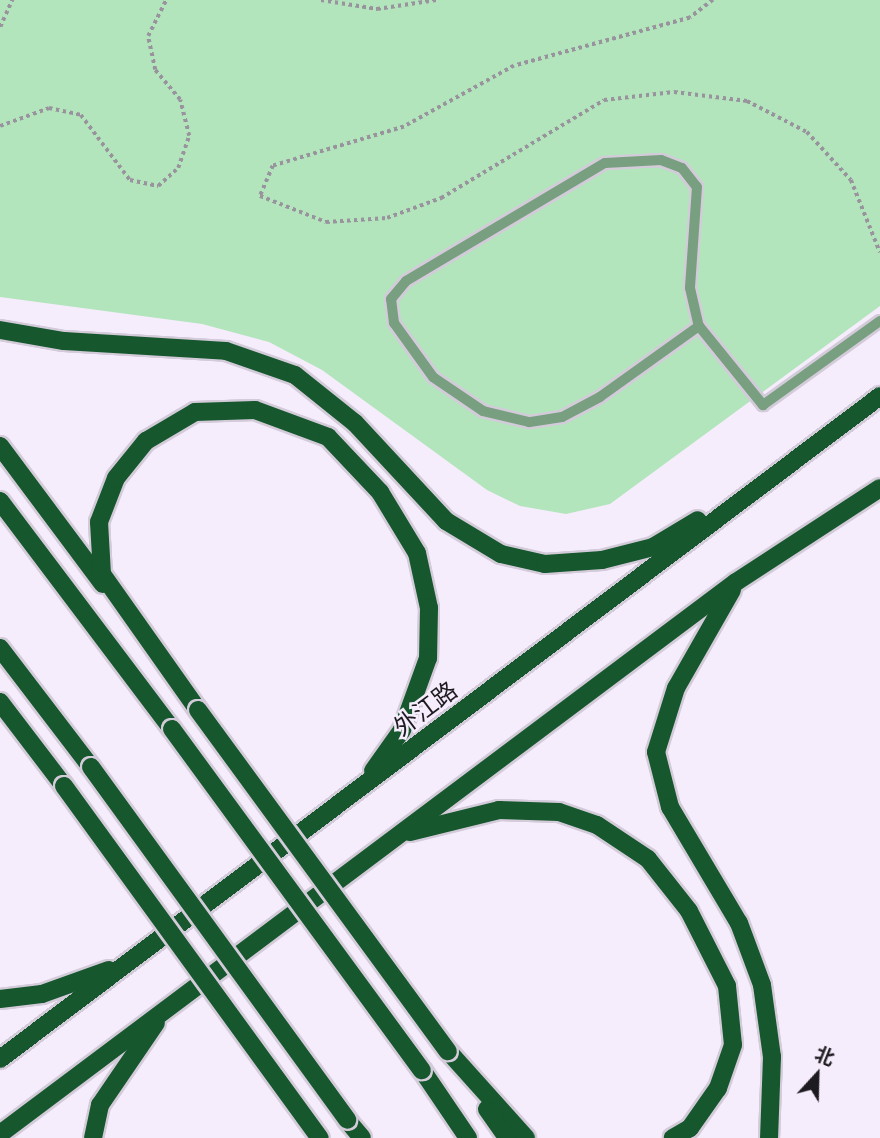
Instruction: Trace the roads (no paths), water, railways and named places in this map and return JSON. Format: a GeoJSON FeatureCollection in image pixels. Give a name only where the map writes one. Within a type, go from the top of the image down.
{"type":"FeatureCollection","features":[{"type":"Feature","properties":{"kind":"main road"},"geometry":{"type":"LineString","coordinates":[[0,330],[64,341],[226,351],[295,375],[355,423],[446,521],[501,554],[545,564],[653,547],[773,476]]}},
{"type":"Feature","properties":{"kind":"main road","name":"外江路"},"geometry":{"type":"LineString","coordinates":[[0,1059],[880,396]]}},
{"type":"Feature","properties":{"kind":"main road"},"geometry":{"type":"LineString","coordinates":[[198,710],[102,574],[99,522],[116,478],[146,441],[195,412],[255,410],[328,437],[380,492],[417,553],[429,608],[428,658],[402,730],[361,786]]}},
{"type":"Feature","properties":{"kind":"main road"},"geometry":{"type":"LineString","coordinates":[[0,446],[448,1051],[507,1138]]}},
{"type":"Feature","properties":{"kind":"main road"},"geometry":{"type":"LineString","coordinates":[[0,1134],[736,583],[880,488]]}},
{"type":"Feature","properties":{"kind":"main road"},"geometry":{"type":"LineString","coordinates":[[0,501],[172,729],[422,1070],[468,1138]]}},
{"type":"Feature","properties":{"kind":"main road"},"geometry":{"type":"LineString","coordinates":[[736,583],[676,688],[656,752],[670,807],[739,923],[762,985],[772,1057],[769,1138]]}},
{"type":"Feature","properties":{"kind":"main road"},"geometry":{"type":"LineString","coordinates":[[0,648],[362,1138]]}},
{"type":"Feature","properties":{"kind":"main road"},"geometry":{"type":"LineString","coordinates":[[0,702],[320,1138]]}},
{"type":"Feature","properties":{"kind":"main road"},"geometry":{"type":"LineString","coordinates":[[0,709],[64,786]]}},
{"type":"Feature","properties":{"kind":"main road"},"geometry":{"type":"LineString","coordinates":[[403,834],[499,810],[559,812],[597,825],[648,859],[689,911],[727,986],[733,1045],[718,1088],[690,1128],[673,1138]]}},
{"type":"Feature","properties":{"kind":"main road"},"geometry":{"type":"LineString","coordinates":[[0,999],[42,994],[126,964]]}},
{"type":"Feature","properties":{"kind":"main road"},"geometry":{"type":"LineString","coordinates":[[93,1138],[100,1105],[164,1012]]}},
{"type":"Feature","properties":{"kind":"main road"},"geometry":{"type":"LineString","coordinates":[[448,1051],[526,1138]]}},
{"type":"Feature","properties":{"kind":"lane"},"geometry":{"type":"LineString","coordinates":[[699,326],[600,397],[562,416],[529,422],[483,411],[432,377],[394,323],[391,299],[406,281],[605,163],[661,160],[682,168],[697,187],[690,288],[699,326],[763,405],[880,321]]}}]}
